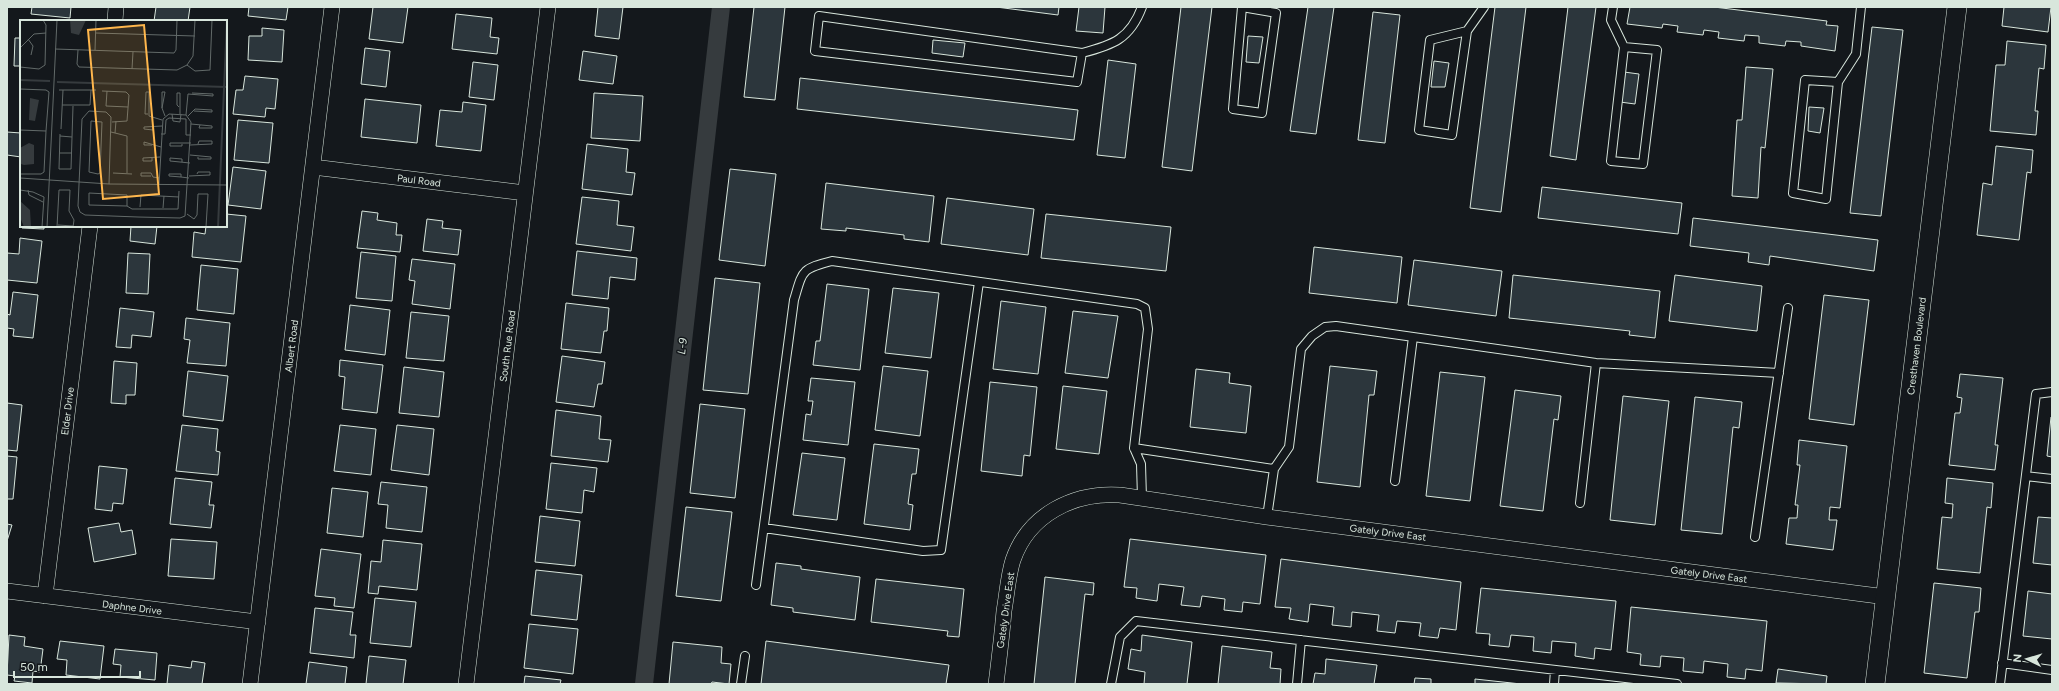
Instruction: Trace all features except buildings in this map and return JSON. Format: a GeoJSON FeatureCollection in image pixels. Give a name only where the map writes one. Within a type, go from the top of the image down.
{"type":"FeatureCollection","features":[{"type":"Feature","properties":{"kind":"street"},"geometry":{"type":"LineString","coordinates":[[114,20],[116,7]]}},
{"type":"Feature","properties":{"kind":"street","name":"Albert Road"},"geometry":{"type":"LineString","coordinates":[[250,684],[332,7]]}},
{"type":"Feature","properties":{"kind":"street","name":"South Rue Road"},"geometry":{"type":"LineString","coordinates":[[466,684],[548,7]]}},
{"type":"Feature","properties":{"kind":"street","name":"Cresthaven Boulevard"},"geometry":{"type":"LineString","coordinates":[[1875,684],[1957,7]]}},
{"type":"Feature","properties":{"kind":"street","name":"Paul Road"},"geometry":{"type":"LineString","coordinates":[[313,167],[526,193]]}},
{"type":"Feature","properties":{"kind":"street","name":"Elder Drive"},"geometry":{"type":"LineString","coordinates":[[45,596],[90,227]]}},
{"type":"Feature","properties":{"kind":"street","name":"Gately Drive East"},"geometry":{"type":"LineString","coordinates":[[996,684],[1008,582],[1013,561],[1024,538],[1040,520],[1060,506],[1083,497],[1108,494],[1267,517],[1886,596]]}},
{"type":"Feature","properties":{"kind":"street","name":"Daphne Drive"},"geometry":{"type":"LineString","coordinates":[[7,592],[258,622]]}},
{"type":"Feature","properties":{"kind":"lane"},"geometry":{"type":"LineString","coordinates":[[1082,53],[1077,82],[815,51],[819,16],[1082,53],[1106,47],[1125,37],[1137,20],[1142,7]]}},
{"type":"Feature","properties":{"kind":"lane"},"geometry":{"type":"LineString","coordinates":[[1242,7],[1276,14],[1262,113],[1233,109],[1242,7]]}},
{"type":"Feature","properties":{"kind":"lane"},"geometry":{"type":"LineString","coordinates":[[1467,31],[1430,40],[1419,130],[1452,135],[1467,31],[1484,7]]}},
{"type":"Feature","properties":{"kind":"lane"},"geometry":{"type":"LineString","coordinates":[[1613,7],[1611,20],[1624,47],[1611,161],[1643,164],[1657,50],[1624,47]]}},
{"type":"Feature","properties":{"kind":"lane"},"geometry":{"type":"LineString","coordinates":[[1838,82],[1805,80],[1793,193],[1826,199],[1838,82],[1856,54],[1861,7]]}},
{"type":"Feature","properties":{"kind":"lane"},"geometry":{"type":"LineString","coordinates":[[756,584],[794,300],[802,274],[811,266],[832,261],[1137,304],[1144,308],[1148,329],[1134,448],[1142,464],[1142,498]]}},
{"type":"Feature","properties":{"kind":"lane"},"geometry":{"type":"LineString","coordinates":[[764,528],[923,551],[941,550],[979,282]]}},
{"type":"Feature","properties":{"kind":"lane"},"geometry":{"type":"LineString","coordinates":[[1755,537],[1788,308]]}},
{"type":"Feature","properties":{"kind":"lane"},"geometry":{"type":"LineString","coordinates":[[1267,517],[1274,470],[1289,447],[1302,349],[1312,336],[1325,327],[1336,326],[1596,363],[1779,373]]}},
{"type":"Feature","properties":{"kind":"lane"},"geometry":{"type":"LineString","coordinates":[[1396,481],[1413,337]]}},
{"type":"Feature","properties":{"kind":"lane"},"geometry":{"type":"LineString","coordinates":[[1580,503],[1596,363]]}},
{"type":"Feature","properties":{"kind":"lane"},"geometry":{"type":"LineString","coordinates":[[2000,684],[2036,394],[2052,392]]}},
{"type":"Feature","properties":{"kind":"lane"},"geometry":{"type":"LineString","coordinates":[[1134,448],[1274,470]]}},
{"type":"Feature","properties":{"kind":"lane"},"geometry":{"type":"LineString","coordinates":[[2026,476],[2052,480]]}},
{"type":"Feature","properties":{"kind":"lane"},"geometry":{"type":"LineString","coordinates":[[1111,684],[1120,637],[1136,621],[1677,684]]}},
{"type":"Feature","properties":{"kind":"lane"},"geometry":{"type":"LineString","coordinates":[[1297,684],[1301,640]]}},
{"type":"Feature","properties":{"kind":"lane"},"geometry":{"type":"LineString","coordinates":[[742,684],[745,656]]}},
{"type":"Feature","properties":{"kind":"lane"},"geometry":{"type":"LineString","coordinates":[[2002,663],[2052,670]]}},
{"type":"Feature","properties":{"kind":"lane"},"geometry":{"type":"LineString","coordinates":[[1554,684],[1556,670]]}},
{"type":"Feature","properties":{"kind":"waterway","name":"L-9"},"geometry":{"type":"LineString","coordinates":[[644,684],[721,7]]}}]}
